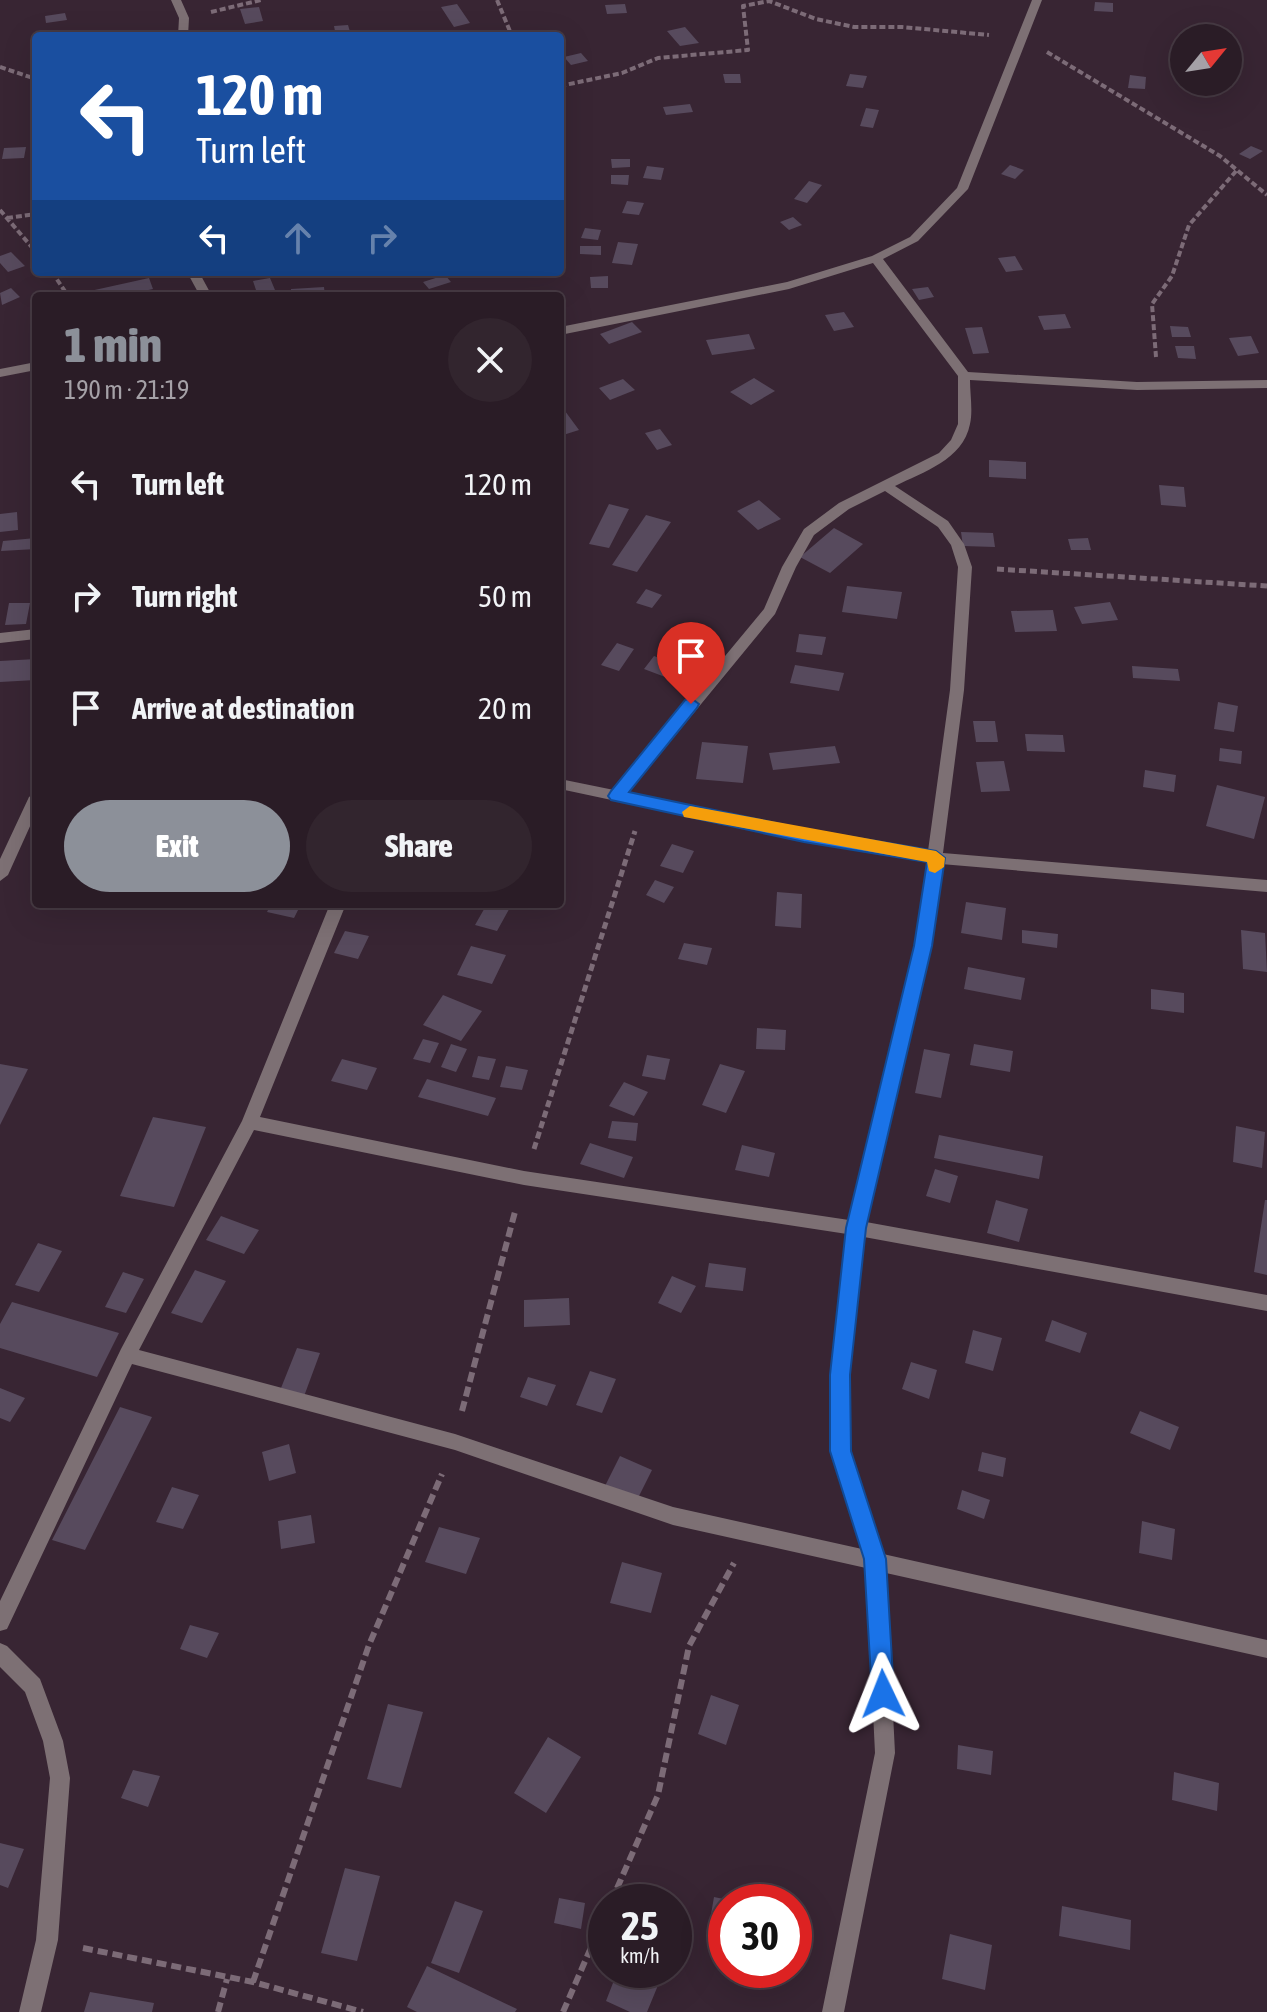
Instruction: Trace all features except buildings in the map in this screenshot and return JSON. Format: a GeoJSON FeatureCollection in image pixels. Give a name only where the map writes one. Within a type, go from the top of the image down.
{"type":"FeatureCollection","features":[{"type":"Feature","properties":{"kind":"street"},"geometry":{"type":"LineString","coordinates":[[176,0],[184,18],[183,32]]}},
{"type":"Feature","properties":{"kind":"street"},"geometry":{"type":"LineString","coordinates":[[564,330],[789,285],[876,258],[914,239],[962,189],[1037,0]]}},
{"type":"Feature","properties":{"kind":"street"},"geometry":{"type":"LineString","coordinates":[[617,796],[770,611],[789,567],[809,532],[844,506],[944,456],[957,441],[964,424],[964,376],[876,258]]}},
{"type":"Feature","properties":{"kind":"street"},"geometry":{"type":"LineString","coordinates":[[0,373],[32,367]]}},
{"type":"Feature","properties":{"kind":"street"},"geometry":{"type":"LineString","coordinates":[[964,376],[1137,386],[1267,384]]}},
{"type":"Feature","properties":{"kind":"street"},"geometry":{"type":"LineString","coordinates":[[833,2012],[885,1753],[875,1559],[841,1451],[840,1375],[856,1228],[923,946],[957,690],[965,567],[957,544],[943,524],[885,485]]}},
{"type":"Feature","properties":{"kind":"street"},"geometry":{"type":"LineString","coordinates":[[0,638],[32,634]]}},
{"type":"Feature","properties":{"kind":"street"},"geometry":{"type":"LineString","coordinates":[[564,785],[936,858],[1267,886]]}},
{"type":"Feature","properties":{"kind":"street"},"geometry":{"type":"LineString","coordinates":[[0,875],[32,806]]}},
{"type":"Feature","properties":{"kind":"street"},"geometry":{"type":"LineString","coordinates":[[0,1622],[127,1355],[250,1122],[336,908]]}},
{"type":"Feature","properties":{"kind":"street"},"geometry":{"type":"LineString","coordinates":[[250,1122],[524,1178],[856,1228],[1267,1303]]}},
{"type":"Feature","properties":{"kind":"street"},"geometry":{"type":"LineString","coordinates":[[127,1355],[455,1442],[673,1516],[1267,1649]]}},
{"type":"Feature","properties":{"kind":"street"},"geometry":{"type":"LineString","coordinates":[[0,1653],[33,1686],[53,1741],[60,1778],[47,1940],[30,2012]]}},
{"type":"Feature","properties":{"kind":"path"},"geometry":{"type":"LineString","coordinates":[[184,18],[261,0]]}},
{"type":"Feature","properties":{"kind":"path"},"geometry":{"type":"LineString","coordinates":[[497,0],[510,32]]}},
{"type":"Feature","properties":{"kind":"path"},"geometry":{"type":"LineString","coordinates":[[564,85],[622,73],[658,58],[748,50],[743,6],[769,1],[816,19],[854,27],[902,27],[1024,38],[1220,156],[1267,195]]}},
{"type":"Feature","properties":{"kind":"path"},"geometry":{"type":"LineString","coordinates":[[0,67],[32,78]]}},
{"type":"Feature","properties":{"kind":"path"},"geometry":{"type":"LineString","coordinates":[[1137,386],[1158,353],[1152,304],[1172,276],[1189,225],[1237,170]]}},
{"type":"Feature","properties":{"kind":"path"},"geometry":{"type":"LineString","coordinates":[[0,210],[32,247]]}},
{"type":"Feature","properties":{"kind":"path"},"geometry":{"type":"LineString","coordinates":[[7,218],[32,215]]}},
{"type":"Feature","properties":{"kind":"path"},"geometry":{"type":"LineString","coordinates":[[965,567],[1267,586]]}},
{"type":"Feature","properties":{"kind":"path"},"geometry":{"type":"LineString","coordinates":[[253,1982],[369,1645],[455,1442],[480,1336],[524,1178],[644,803]]}},
{"type":"Feature","properties":{"kind":"path"},"geometry":{"type":"LineString","coordinates":[[619,1884],[658,1795],[689,1646],[750,1534]]}},
{"type":"Feature","properties":{"kind":"path"},"geometry":{"type":"LineString","coordinates":[[47,1940],[253,1982],[363,2012]]}},
{"type":"Feature","properties":{"kind":"path"},"geometry":{"type":"LineString","coordinates":[[563,2012],[588,1954]]}},
{"type":"Feature","properties":{"kind":"path"},"geometry":{"type":"LineString","coordinates":[[218,2012],[227,1979]]}},
{"type":"Feature","properties":{"kind":"slow traffic"},"geometry":{"type":"LineString","coordinates":[[690,812],[936,858],[935,867]]}},
{"type":"Feature","properties":{"kind":"route"},"geometry":{"type":"LineString","coordinates":[[691,704],[617,796],[804,835],[936,858],[923,946],[856,1228],[840,1375],[841,1451],[875,1559],[883,1694]]}}]}
